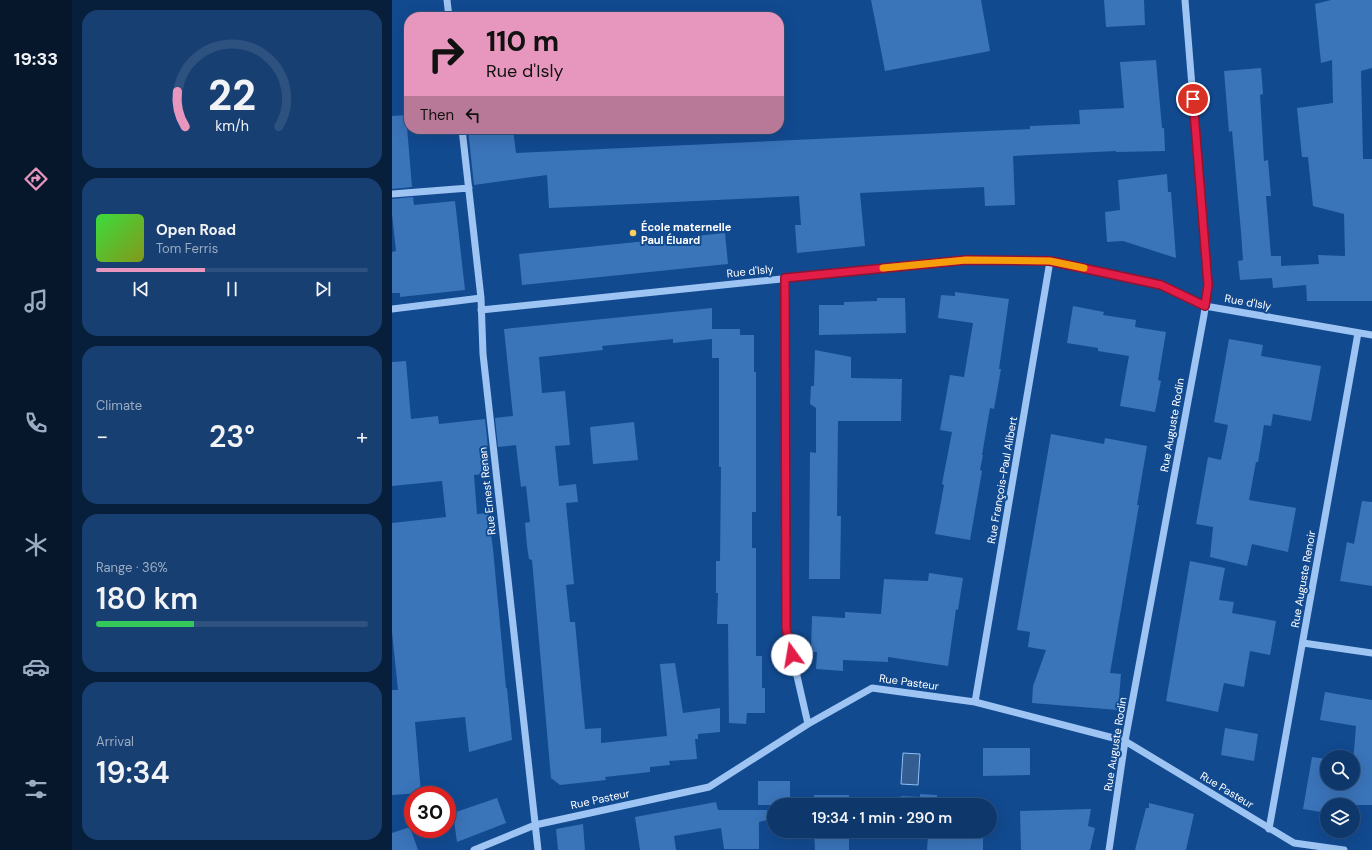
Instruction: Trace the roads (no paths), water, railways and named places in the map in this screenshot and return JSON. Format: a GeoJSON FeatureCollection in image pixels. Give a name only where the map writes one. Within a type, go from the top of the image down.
{"type":"FeatureCollection","features":[{"type":"Feature","properties":{"kind":"street"},"geometry":{"type":"LineString","coordinates":[[447,0],[448,12]]}},
{"type":"Feature","properties":{"kind":"street","name":"Rue Auguste Rodin"},"geometry":{"type":"LineString","coordinates":[[1109,850],[1125,741],[1208,285],[1185,0]]}},
{"type":"Feature","properties":{"kind":"street","name":"Rue Ernest Renan"},"geometry":{"type":"LineString","coordinates":[[463,134],[481,298],[484,362],[538,850]]}},
{"type":"Feature","properties":{"kind":"street"},"geometry":{"type":"LineString","coordinates":[[392,194],[469,188]]}},
{"type":"Feature","properties":{"kind":"street","name":"Rue d'Isly"},"geometry":{"type":"LineString","coordinates":[[481,310],[966,260],[1050,261],[1161,285],[1205,306],[1372,335]]}},
{"type":"Feature","properties":{"kind":"street","name":"Rue François-Paul Alibert"},"geometry":{"type":"LineString","coordinates":[[975,702],[1050,261]]}},
{"type":"Feature","properties":{"kind":"street"},"geometry":{"type":"LineString","coordinates":[[785,278],[786,628],[808,724]]}},
{"type":"Feature","properties":{"kind":"street"},"geometry":{"type":"LineString","coordinates":[[392,309],[481,298]]}},
{"type":"Feature","properties":{"kind":"street","name":"Rue Auguste Renoir"},"geometry":{"type":"LineString","coordinates":[[1269,829],[1358,333]]}},
{"type":"Feature","properties":{"kind":"street"},"geometry":{"type":"LineString","coordinates":[[1303,643],[1372,653]]}},
{"type":"Feature","properties":{"kind":"street","name":"Rue Pasteur"},"geometry":{"type":"LineString","coordinates":[[474,850],[535,825],[709,787],[808,724],[872,688],[975,702],[1125,741],[1294,843],[1344,850]]}},
{"type":"Feature","properties":{"kind":"water"},"geometry":{"type":"Polygon","coordinates":[[[903,753],[920,754],[918,785],[901,784],[903,753]]]}},
{"type":"Feature","properties":{"kind":"place","name":"École maternelle Paul Éluard"},"geometry":{"type":"Point","coordinates":[633,233]}}]}
